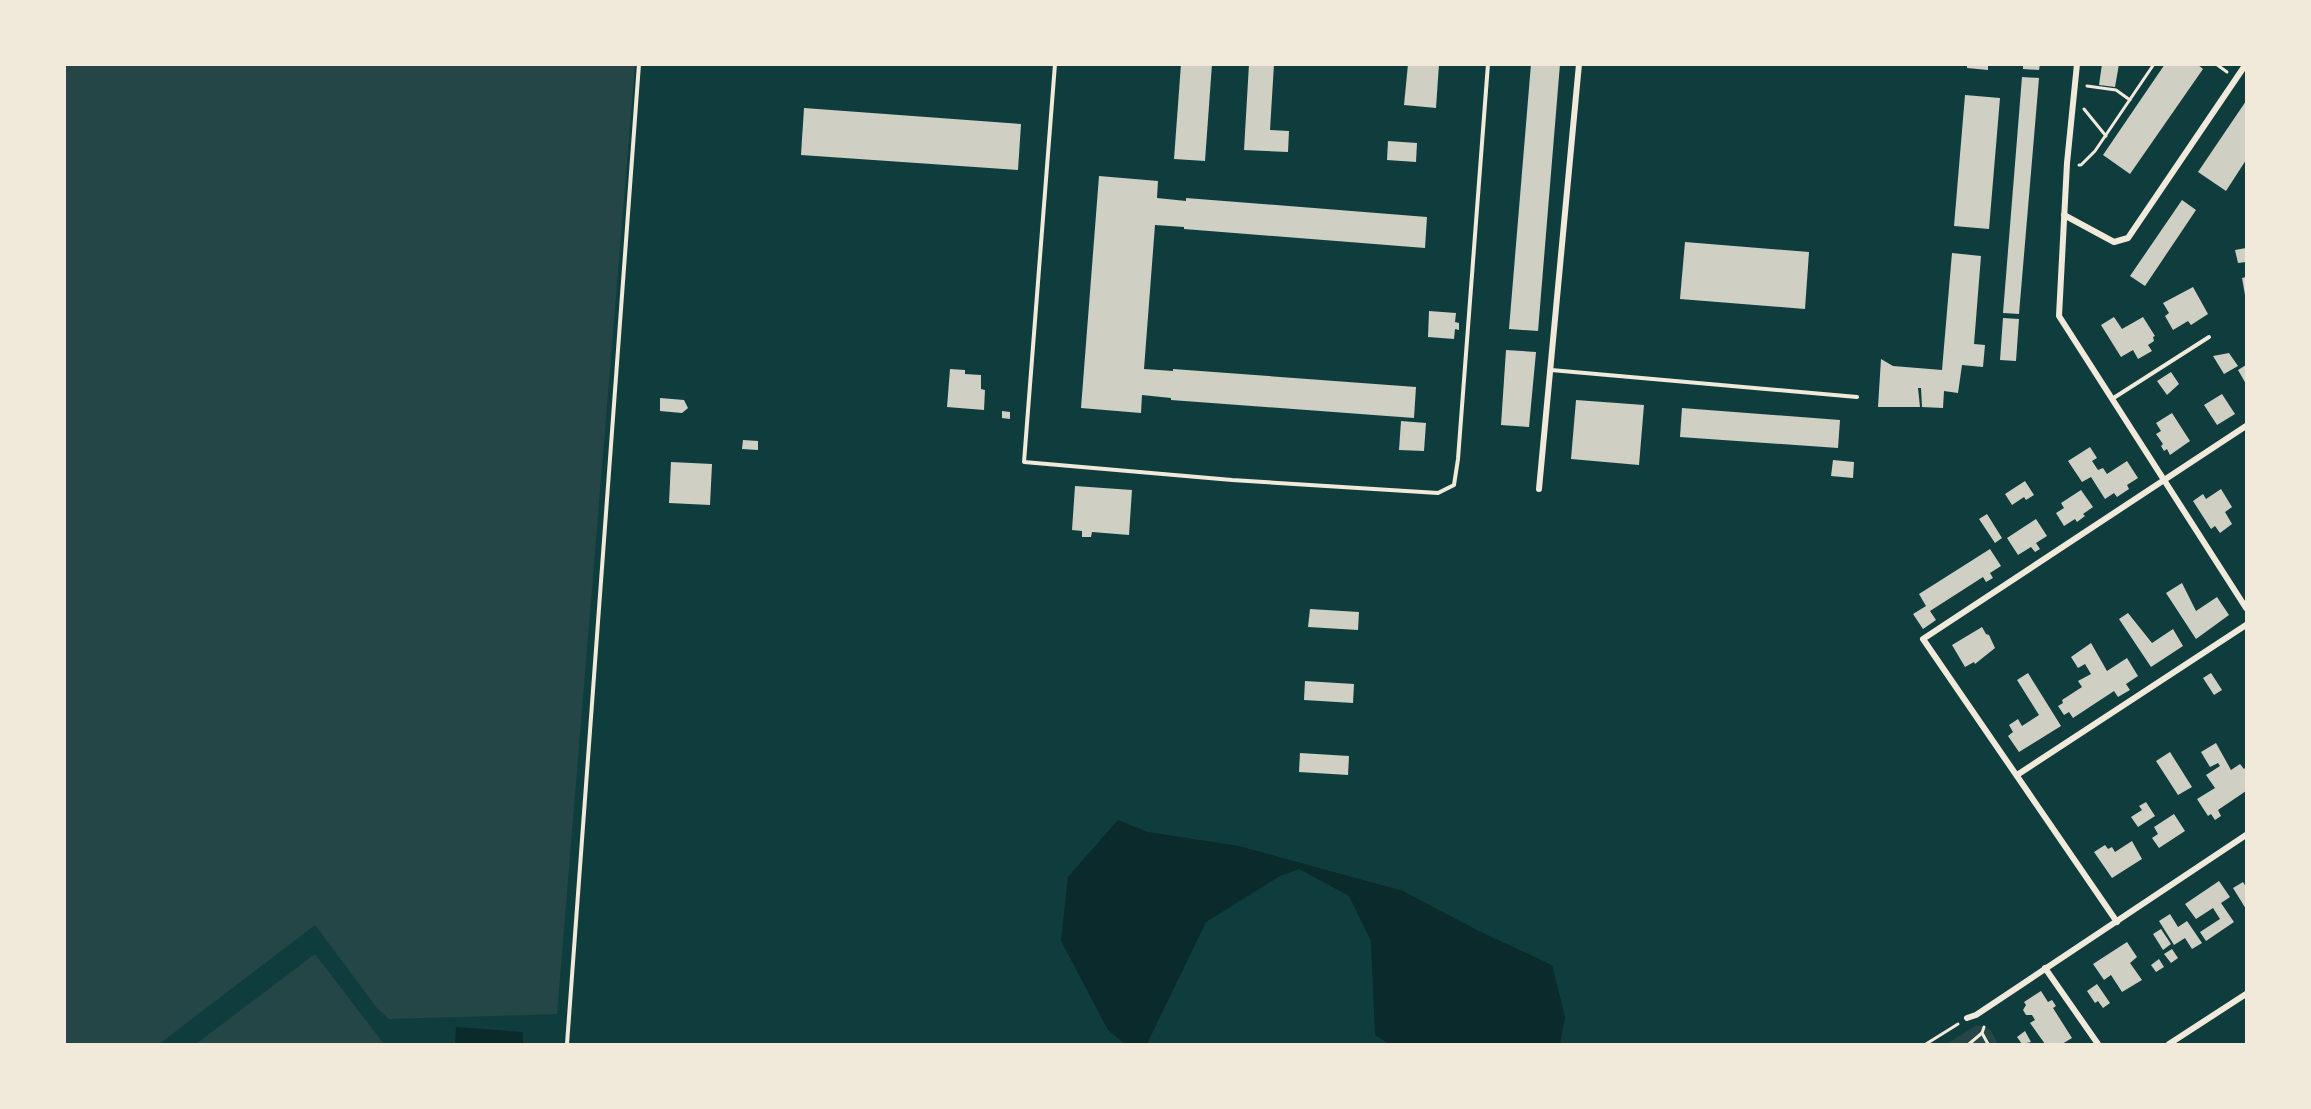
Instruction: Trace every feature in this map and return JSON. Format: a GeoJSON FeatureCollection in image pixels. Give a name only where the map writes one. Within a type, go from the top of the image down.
{"type":"FeatureCollection","features":[{"type":"Feature","properties":{"kind":"street"},"geometry":{"type":"LineString","coordinates":[[1539,489],[1580,64]]}},
{"type":"Feature","properties":{"kind":"street"},"geometry":{"type":"LineString","coordinates":[[2077,64],[2067,164],[2059,316],[2247,608]]}},
{"type":"Feature","properties":{"kind":"street"},"geometry":{"type":"LineString","coordinates":[[2064,215],[2114,242],[2128,238],[2246,64]]}},
{"type":"Feature","properties":{"kind":"street"},"geometry":{"type":"LineString","coordinates":[[2117,922],[1923,639],[2247,426]]}},
{"type":"Feature","properties":{"kind":"street"},"geometry":{"type":"LineString","coordinates":[[2017,775],[2247,625]]}},
{"type":"Feature","properties":{"kind":"street"},"geometry":{"type":"LineString","coordinates":[[1967,1018],[1976,1015],[2247,835]]}},
{"type":"Feature","properties":{"kind":"street"},"geometry":{"type":"LineString","coordinates":[[2045,968],[2097,1044]]}},
{"type":"Feature","properties":{"kind":"street"},"geometry":{"type":"LineString","coordinates":[[2169,1044],[2247,994]]}},
{"type":"Feature","properties":{"kind":"lane"},"geometry":{"type":"LineString","coordinates":[[567,1044],[639,64]]}},
{"type":"Feature","properties":{"kind":"lane"},"geometry":{"type":"LineString","coordinates":[[1055,64],[1024,462],[1232,480],[1438,493],[1454,485],[1458,459],[1488,64]]}},
{"type":"Feature","properties":{"kind":"lane"},"geometry":{"type":"LineString","coordinates":[[2111,399],[2210,337]]}},
{"type":"Feature","properties":{"kind":"lane"},"geometry":{"type":"LineString","coordinates":[[1551,370],[1857,397]]}},
{"type":"Feature","properties":{"kind":"path"},"geometry":{"type":"LineString","coordinates":[[2067,164],[2081,165],[2096,151],[2154,64]]}},
{"type":"Feature","properties":{"kind":"path"},"geometry":{"type":"LineString","coordinates":[[2075,84],[2115,90],[2130,100]]}},
{"type":"Feature","properties":{"kind":"path"},"geometry":{"type":"LineString","coordinates":[[2074,97],[2106,136]]}},
{"type":"Feature","properties":{"kind":"path"},"geometry":{"type":"LineString","coordinates":[[1926,1044],[1967,1018]]}},
{"type":"Feature","properties":{"kind":"path"},"geometry":{"type":"LineString","coordinates":[[1969,1044],[1982,1033],[1984,1027]]}},
{"type":"Feature","properties":{"kind":"path"},"geometry":{"type":"LineString","coordinates":[[1982,1033],[1988,1044]]}},
{"type":"Feature","properties":{"kind":"shaded area"},"geometry":{"type":"Polygon","coordinates":[[[64,65],[635,65],[557,1014],[389,1019],[377,1008],[315,925],[159,1044],[65,1044],[64,65]]]}},
{"type":"Feature","properties":{"kind":"shaded area"},"geometry":{"type":"Polygon","coordinates":[[[1118,820],[1148,832],[1239,846],[1403,891],[1479,931],[1552,965],[1565,1017],[1560,1044],[1389,1044],[1375,1035],[1371,941],[1349,896],[1299,869],[1280,876],[1206,922],[1147,1044],[1125,1044],[1108,1030],[1061,941],[1068,877],[1118,820]]]}},
{"type":"Feature","properties":{"kind":"shaded area"},"geometry":{"type":"Polygon","coordinates":[[[315,954],[384,1044],[196,1044],[315,954]]]}},
{"type":"Feature","properties":{"kind":"shaded area"},"geometry":{"type":"Polygon","coordinates":[[[1977,1025],[1990,1029],[1998,1044],[1946,1044],[1977,1025]]]}},
{"type":"Feature","properties":{"kind":"shaded area"},"geometry":{"type":"Polygon","coordinates":[[[456,1027],[523,1032],[523,1044],[455,1044],[456,1027]]]}},
{"type":"Feature","properties":{"kind":"building"},"geometry":{"type":"Polygon","coordinates":[[[1181,64],[1212,64],[1205,161],[1174,159],[1181,64]]]}},
{"type":"Feature","properties":{"kind":"building"},"geometry":{"type":"Polygon","coordinates":[[[1249,64],[1274,64],[1270,130],[1289,131],[1288,152],[1244,150],[1249,64]]]}},
{"type":"Feature","properties":{"kind":"building"},"geometry":{"type":"Polygon","coordinates":[[[1408,64],[1439,64],[1436,108],[1404,105],[1408,64]]]}},
{"type":"Feature","properties":{"kind":"building"},"geometry":{"type":"Polygon","coordinates":[[[1531,64],[1560,64],[1538,331],[1509,329],[1531,64]]]}},
{"type":"Feature","properties":{"kind":"building"},"geometry":{"type":"Polygon","coordinates":[[[1967,64],[1988,64],[1988,70],[1967,68],[1967,64]]]}},
{"type":"Feature","properties":{"kind":"building"},"geometry":{"type":"Polygon","coordinates":[[[2023,64],[2040,64],[2039,70],[2023,69],[2023,64]]]}},
{"type":"Feature","properties":{"kind":"building"},"geometry":{"type":"Polygon","coordinates":[[[2102,64],[2119,64],[2115,87],[2099,85],[2102,64]]]}},
{"type":"Feature","properties":{"kind":"building"},"geometry":{"type":"Polygon","coordinates":[[[2165,64],[2197,64],[2203,69],[2130,174],[2103,155],[2165,64]]]}},
{"type":"Feature","properties":{"kind":"building"},"geometry":{"type":"Polygon","coordinates":[[[2022,77],[2039,78],[2019,314],[2003,313],[2022,77]]]}},
{"type":"Feature","properties":{"kind":"building"},"geometry":{"type":"Polygon","coordinates":[[[1965,95],[2000,98],[1989,229],[1954,226],[1965,95]]]}},
{"type":"Feature","properties":{"kind":"building"},"geometry":{"type":"Polygon","coordinates":[[[2246,101],[2246,160],[2226,191],[2198,172],[2246,101]]]}},
{"type":"Feature","properties":{"kind":"building"},"geometry":{"type":"Polygon","coordinates":[[[804,108],[1021,124],[1018,170],[801,155],[804,108]]]}},
{"type":"Feature","properties":{"kind":"building"},"geometry":{"type":"Polygon","coordinates":[[[1388,141],[1417,143],[1416,162],[1387,160],[1388,141]]]}},
{"type":"Feature","properties":{"kind":"building"},"geometry":{"type":"Polygon","coordinates":[[[1099,176],[1158,181],[1157,198],[1186,201],[1186,198],[1427,217],[1425,248],[1155,225],[1144,369],[1173,371],[1173,369],[1416,387],[1414,418],[1171,400],[1171,398],[1142,395],[1141,413],[1081,408],[1099,176]]]}},
{"type":"Feature","properties":{"kind":"building"},"geometry":{"type":"Polygon","coordinates":[[[2182,200],[2196,210],[2145,286],[2130,276],[2182,200]]]}},
{"type":"Feature","properties":{"kind":"building"},"geometry":{"type":"Polygon","coordinates":[[[1685,242],[1809,252],[1805,309],[1680,299],[1685,242]]]}},
{"type":"Feature","properties":{"kind":"building"},"geometry":{"type":"Polygon","coordinates":[[[2246,248],[2246,262],[2238,263],[2235,250],[2246,248]]]}},
{"type":"Feature","properties":{"kind":"building"},"geometry":{"type":"Polygon","coordinates":[[[1952,253],[1981,256],[1974,344],[1985,345],[1983,367],[1962,365],[1958,393],[1944,391],[1943,408],[1922,407],[1921,388],[1918,388],[1920,407],[1878,407],[1881,359],[1893,366],[1942,370],[1952,253]]]}},
{"type":"Feature","properties":{"kind":"building"},"geometry":{"type":"Polygon","coordinates":[[[2246,277],[2246,295],[2245,295],[2242,278],[2246,277]]]}},
{"type":"Feature","properties":{"kind":"building"},"geometry":{"type":"Polygon","coordinates":[[[2193,287],[2208,314],[2191,325],[2188,321],[2173,330],[2165,316],[2169,313],[2163,303],[2193,287]]]}},
{"type":"Feature","properties":{"kind":"building"},"geometry":{"type":"Polygon","coordinates":[[[1429,311],[1456,313],[1455,322],[1459,323],[1459,330],[1455,329],[1454,339],[1428,337],[1429,311]]]}},
{"type":"Feature","properties":{"kind":"building"},"geometry":{"type":"Polygon","coordinates":[[[2114,317],[2122,329],[2143,317],[2155,336],[2154,341],[2148,345],[2152,351],[2138,359],[2133,350],[2121,357],[2101,325],[2114,317]]]}},
{"type":"Feature","properties":{"kind":"building"},"geometry":{"type":"Polygon","coordinates":[[[2003,318],[2019,319],[2016,361],[2000,360],[2003,318]]]}},
{"type":"Feature","properties":{"kind":"building"},"geometry":{"type":"Polygon","coordinates":[[[1506,350],[1536,352],[1529,427],[1501,425],[1506,350]]]}},
{"type":"Feature","properties":{"kind":"building"},"geometry":{"type":"Polygon","coordinates":[[[2229,353],[2238,366],[2224,374],[2213,356],[2229,353]]]}},
{"type":"Feature","properties":{"kind":"building"},"geometry":{"type":"Polygon","coordinates":[[[2246,365],[2246,384],[2238,370],[2246,365]]]}},
{"type":"Feature","properties":{"kind":"building"},"geometry":{"type":"Polygon","coordinates":[[[950,369],[965,370],[965,374],[981,375],[981,389],[985,390],[984,410],[947,407],[950,369]]]}},
{"type":"Feature","properties":{"kind":"building"},"geometry":{"type":"Polygon","coordinates":[[[2171,372],[2179,384],[2167,395],[2157,381],[2171,372]]]}},
{"type":"Feature","properties":{"kind":"building"},"geometry":{"type":"Polygon","coordinates":[[[2222,394],[2235,414],[2217,425],[2204,405],[2222,394]]]}},
{"type":"Feature","properties":{"kind":"building"},"geometry":{"type":"Polygon","coordinates":[[[660,398],[684,400],[688,408],[682,413],[660,411],[660,398]]]}},
{"type":"Feature","properties":{"kind":"building"},"geometry":{"type":"Polygon","coordinates":[[[1576,400],[1644,405],[1639,465],[1571,459],[1576,400]]]}},
{"type":"Feature","properties":{"kind":"building"},"geometry":{"type":"Polygon","coordinates":[[[1682,408],[1840,420],[1838,448],[1680,437],[1682,408]]]}},
{"type":"Feature","properties":{"kind":"building"},"geometry":{"type":"Polygon","coordinates":[[[1002,411],[1010,412],[1010,419],[1002,418],[1002,411]]]}},
{"type":"Feature","properties":{"kind":"building"},"geometry":{"type":"Polygon","coordinates":[[[2172,413],[2190,441],[2170,455],[2167,449],[2164,451],[2161,446],[2163,444],[2156,434],[2161,431],[2156,423],[2172,413]]]}},
{"type":"Feature","properties":{"kind":"building"},"geometry":{"type":"Polygon","coordinates":[[[1401,421],[1426,423],[1424,451],[1399,450],[1401,421]]]}},
{"type":"Feature","properties":{"kind":"building"},"geometry":{"type":"Polygon","coordinates":[[[743,440],[758,441],[758,450],[742,449],[743,440]]]}},
{"type":"Feature","properties":{"kind":"building"},"geometry":{"type":"Polygon","coordinates":[[[2090,447],[2097,458],[2092,461],[2098,470],[2103,468],[2107,474],[2127,461],[2138,478],[2127,485],[2129,489],[2117,497],[2114,493],[2105,499],[2091,477],[2082,482],[2068,461],[2090,447]]]}},
{"type":"Feature","properties":{"kind":"building"},"geometry":{"type":"Polygon","coordinates":[[[1833,460],[1854,462],[1853,478],[1831,476],[1833,460]]]}},
{"type":"Feature","properties":{"kind":"building"},"geometry":{"type":"Polygon","coordinates":[[[671,462],[712,464],[710,505],[669,503],[671,462]]]}},
{"type":"Feature","properties":{"kind":"building"},"geometry":{"type":"Polygon","coordinates":[[[2025,481],[2034,495],[2026,500],[2024,497],[2012,505],[2005,494],[2025,481]]]}},
{"type":"Feature","properties":{"kind":"building"},"geometry":{"type":"Polygon","coordinates":[[[1075,486],[1132,490],[1129,535],[1092,532],[1091,537],[1082,537],[1082,531],[1072,530],[1075,486]]]}},
{"type":"Feature","properties":{"kind":"building"},"geometry":{"type":"Polygon","coordinates":[[[2221,489],[2232,507],[2225,512],[2232,524],[2220,533],[2215,526],[2211,529],[2193,501],[2203,494],[2206,499],[2221,489]]]}},
{"type":"Feature","properties":{"kind":"building"},"geometry":{"type":"Polygon","coordinates":[[[2081,490],[2093,507],[2077,522],[2075,519],[2064,526],[2056,513],[2064,508],[2061,503],[2081,490]]]}},
{"type":"Feature","properties":{"kind":"building"},"geometry":{"type":"Polygon","coordinates":[[[1987,514],[2002,538],[1995,543],[1979,519],[1987,514]]]}},
{"type":"Feature","properties":{"kind":"building"},"geometry":{"type":"Polygon","coordinates":[[[2036,519],[2047,536],[2036,543],[2040,549],[2035,552],[2031,547],[2018,555],[2007,538],[2036,519]]]}},
{"type":"Feature","properties":{"kind":"building"},"geometry":{"type":"Polygon","coordinates":[[[1990,549],[2001,566],[1990,573],[1993,578],[1986,582],[1983,577],[1930,611],[1936,620],[1923,629],[1913,614],[1926,606],[1919,594],[1990,549]]]}},
{"type":"Feature","properties":{"kind":"building"},"geometry":{"type":"Polygon","coordinates":[[[2182,583],[2196,611],[2217,597],[2229,615],[2196,639],[2166,593],[2182,583]]]}},
{"type":"Feature","properties":{"kind":"building"},"geometry":{"type":"Polygon","coordinates":[[[1310,609],[1359,612],[1358,630],[1308,627],[1310,609]]]}},
{"type":"Feature","properties":{"kind":"building"},"geometry":{"type":"Polygon","coordinates":[[[2128,613],[2152,643],[2173,629],[2183,646],[2151,667],[2119,619],[2128,613]]]}},
{"type":"Feature","properties":{"kind":"building"},"geometry":{"type":"Polygon","coordinates":[[[1982,627],[1995,648],[1975,664],[1974,662],[1965,667],[1952,645],[1982,627]]]}},
{"type":"Feature","properties":{"kind":"building"},"geometry":{"type":"Polygon","coordinates":[[[2091,643],[2107,671],[2127,658],[2138,676],[2126,684],[2130,690],[2118,697],[2114,691],[2073,718],[2069,712],[2064,715],[2058,706],[2063,703],[2062,700],[2082,687],[2078,681],[2091,674],[2085,664],[2078,668],[2071,657],[2091,643]]]}},
{"type":"Feature","properties":{"kind":"building"},"geometry":{"type":"Polygon","coordinates":[[[2028,673],[2061,726],[2019,752],[2008,736],[2013,732],[2009,725],[2018,719],[2022,726],[2039,715],[2017,680],[2028,673]]]}},
{"type":"Feature","properties":{"kind":"building"},"geometry":{"type":"Polygon","coordinates":[[[2211,673],[2222,690],[2214,695],[2203,678],[2211,673]]]}},
{"type":"Feature","properties":{"kind":"building"},"geometry":{"type":"Polygon","coordinates":[[[1305,681],[1354,684],[1353,703],[1304,700],[1305,681]]]}},
{"type":"Feature","properties":{"kind":"building"},"geometry":{"type":"Polygon","coordinates":[[[2216,743],[2231,770],[2240,764],[2244,769],[2246,767],[2246,791],[2218,810],[2221,816],[2215,820],[2211,814],[2208,816],[2197,799],[2215,788],[2206,775],[2220,766],[2218,763],[2210,767],[2201,752],[2216,743]]]}},
{"type":"Feature","properties":{"kind":"building"},"geometry":{"type":"Polygon","coordinates":[[[2170,752],[2192,787],[2178,795],[2156,761],[2170,752]]]}},
{"type":"Feature","properties":{"kind":"building"},"geometry":{"type":"Polygon","coordinates":[[[1300,753],[1349,756],[1348,775],[1299,772],[1300,753]]]}},
{"type":"Feature","properties":{"kind":"building"},"geometry":{"type":"Polygon","coordinates":[[[2146,802],[2155,816],[2138,827],[2131,817],[2142,810],[2139,806],[2146,802]]]}},
{"type":"Feature","properties":{"kind":"building"},"geometry":{"type":"Polygon","coordinates":[[[2174,814],[2185,831],[2159,848],[2152,838],[2158,834],[2154,827],[2174,814]]]}},
{"type":"Feature","properties":{"kind":"building"},"geometry":{"type":"Polygon","coordinates":[[[2132,841],[2142,859],[2112,878],[2094,852],[2105,845],[2108,849],[2112,847],[2115,852],[2132,841]]]}},
{"type":"Feature","properties":{"kind":"building"},"geometry":{"type":"Polygon","coordinates":[[[2219,881],[2230,897],[2221,903],[2234,922],[2206,941],[2200,932],[2220,919],[2213,908],[2196,919],[2185,904],[2219,881]]]}},
{"type":"Feature","properties":{"kind":"building"},"geometry":{"type":"Polygon","coordinates":[[[2243,882],[2246,887],[2246,909],[2233,888],[2243,882]]]}},
{"type":"Feature","properties":{"kind":"building"},"geometry":{"type":"Polygon","coordinates":[[[2170,914],[2178,927],[2187,921],[2202,943],[2192,949],[2185,938],[2174,945],[2159,921],[2170,914]]]}},
{"type":"Feature","properties":{"kind":"building"},"geometry":{"type":"Polygon","coordinates":[[[2161,929],[2171,944],[2163,950],[2153,934],[2161,929]]]}},
{"type":"Feature","properties":{"kind":"building"},"geometry":{"type":"Polygon","coordinates":[[[2127,942],[2137,957],[2130,963],[2142,980],[2122,992],[2111,975],[2104,980],[2093,964],[2127,942]]]}},
{"type":"Feature","properties":{"kind":"building"},"geometry":{"type":"Polygon","coordinates":[[[2172,949],[2178,958],[2171,963],[2164,954],[2172,949]]]}},
{"type":"Feature","properties":{"kind":"building"},"geometry":{"type":"Polygon","coordinates":[[[2159,959],[2164,967],[2156,972],[2151,965],[2159,959]]]}},
{"type":"Feature","properties":{"kind":"building"},"geometry":{"type":"Polygon","coordinates":[[[2097,984],[2110,1003],[2103,1008],[2098,1001],[2095,1003],[2087,991],[2097,984]]]}},
{"type":"Feature","properties":{"kind":"building"},"geometry":{"type":"Polygon","coordinates":[[[2041,991],[2048,1002],[2052,1000],[2056,1006],[2053,1008],[2072,1038],[2062,1044],[2045,1044],[2030,1023],[2035,1020],[2032,1015],[2026,1015],[2023,1010],[2026,1005],[2024,1002],[2041,991]]]}},
{"type":"Feature","properties":{"kind":"building"},"geometry":{"type":"Polygon","coordinates":[[[2025,1031],[2031,1042],[2022,1044],[2017,1037],[2025,1031]]]}}]}
